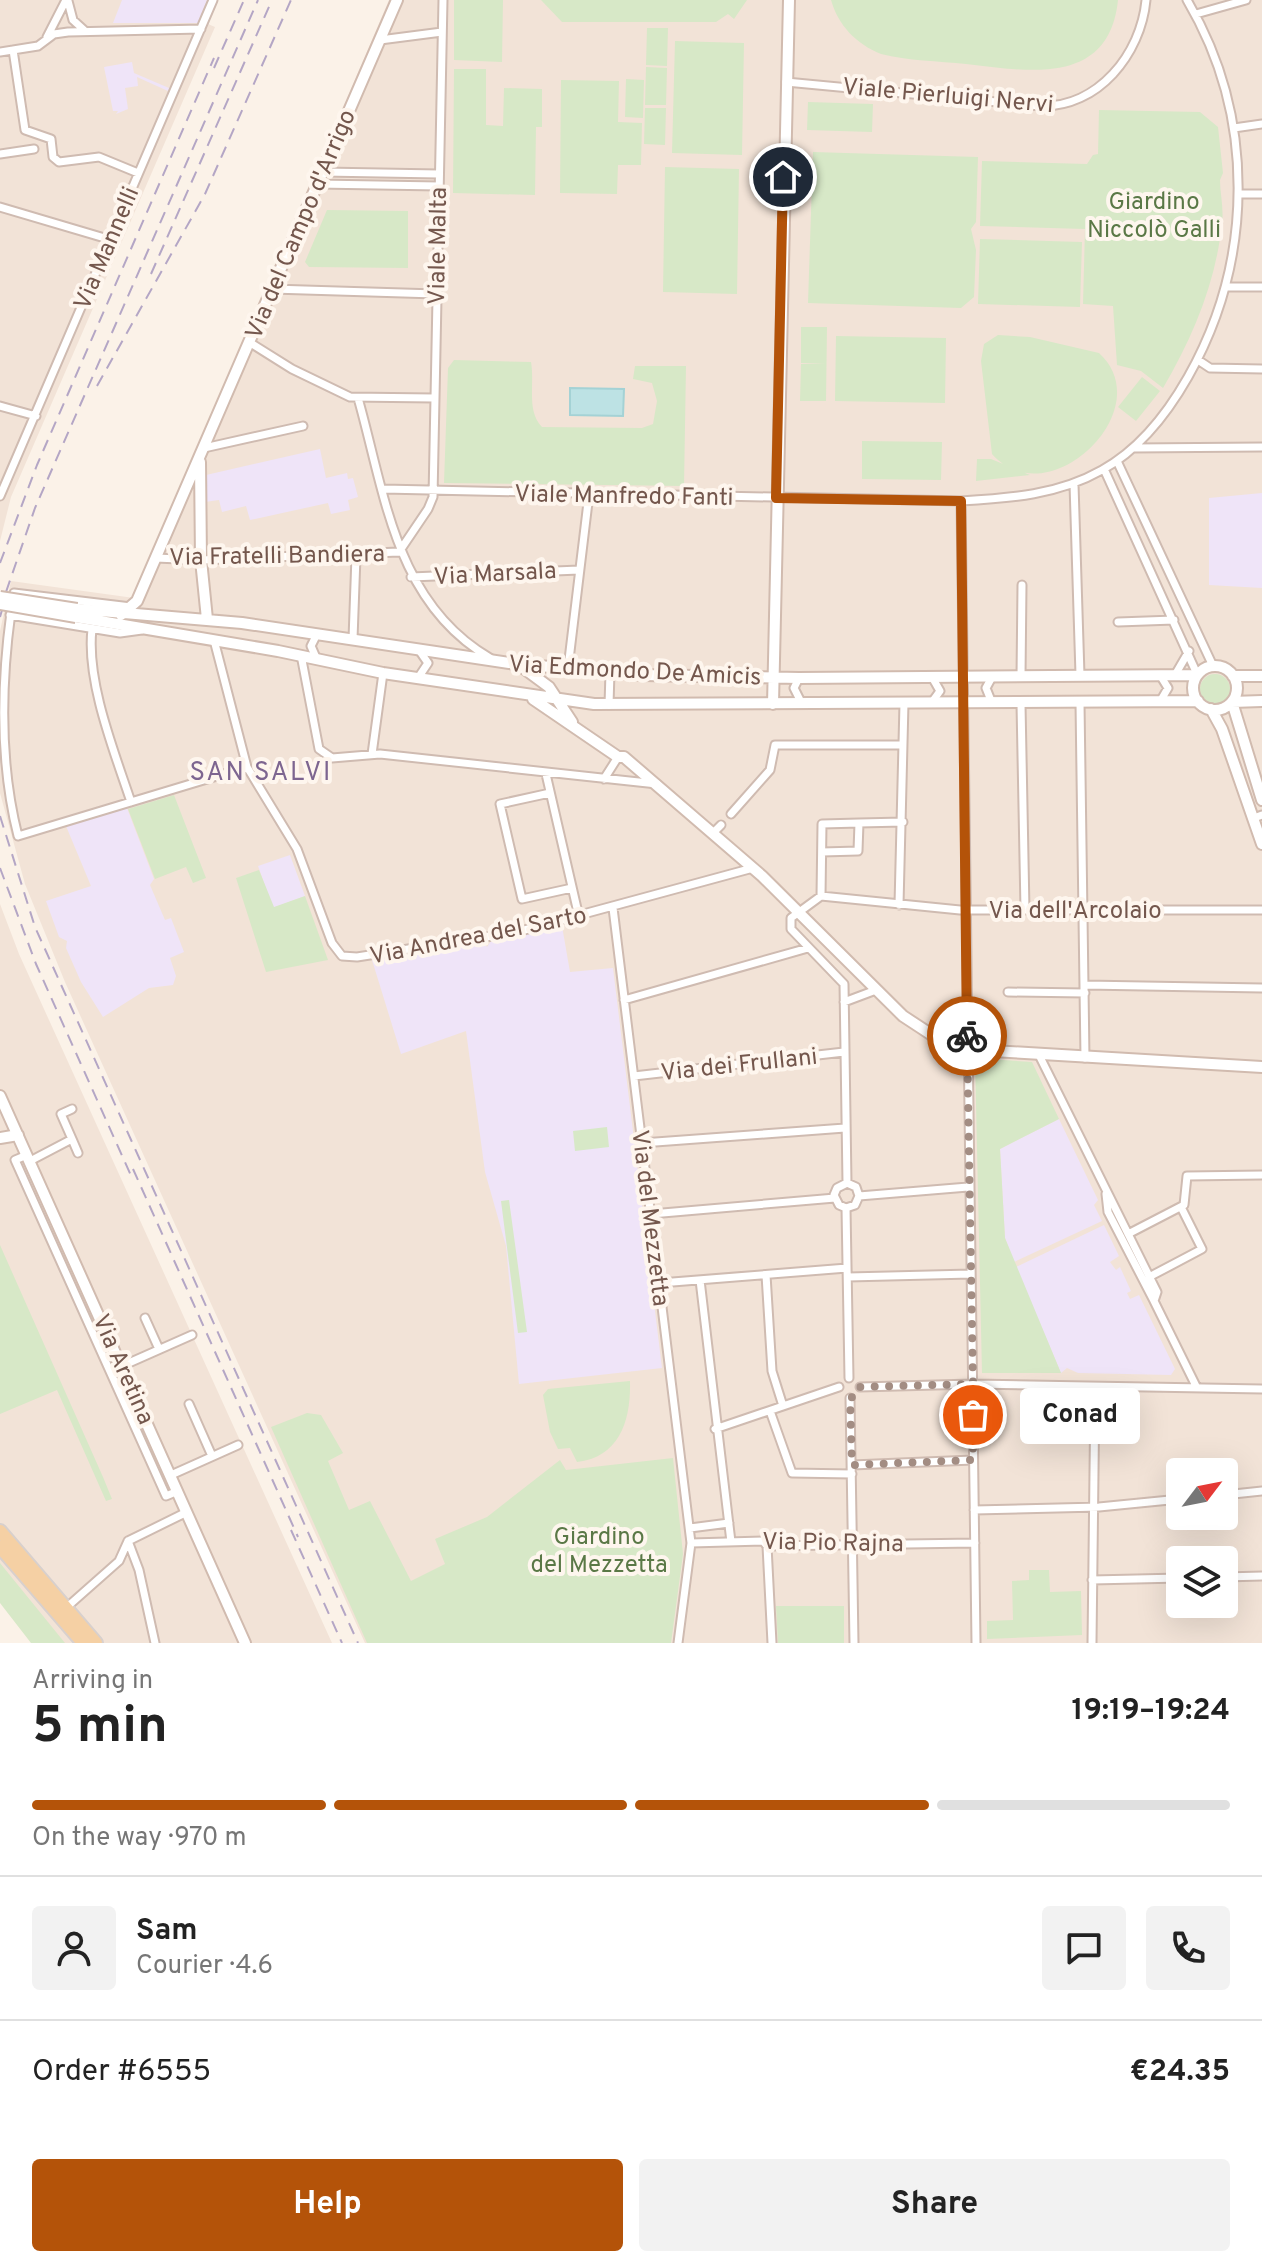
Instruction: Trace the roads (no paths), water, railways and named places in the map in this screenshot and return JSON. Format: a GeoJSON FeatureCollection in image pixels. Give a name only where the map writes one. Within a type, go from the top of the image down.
{"type":"FeatureCollection","features":[{"type":"Feature","properties":{"kind":"main road"},"geometry":{"type":"LineString","coordinates":[[0,1531],[96,1643]]}},
{"type":"Feature","properties":{"kind":"main road"},"geometry":{"type":"LineString","coordinates":[[0,1547],[83,1643]]}},
{"type":"Feature","properties":{"kind":"street"},"geometry":{"type":"LineString","coordinates":[[67,0],[75,23],[90,31]]}},
{"type":"Feature","properties":{"kind":"street"},"geometry":{"type":"LineString","coordinates":[[46,40],[67,0]]}},
{"type":"Feature","properties":{"kind":"street","name":"Via Mannelli"},"geometry":{"type":"LineString","coordinates":[[0,496],[213,0]]}},
{"type":"Feature","properties":{"kind":"street","name":"Via del Campo d'Arrigo"},"geometry":{"type":"LineString","coordinates":[[121,615],[134,604],[156,558],[397,0]]}},
{"type":"Feature","properties":{"kind":"street","name":"Viale Malta"},"geometry":{"type":"LineString","coordinates":[[432,492],[443,0]]}},
{"type":"Feature","properties":{"kind":"street"},"geometry":{"type":"LineString","coordinates":[[773,704],[789,0]]}},
{"type":"Feature","properties":{"kind":"street","name":"Viale Pierluigi Nervi"},"geometry":{"type":"LineString","coordinates":[[786,82],[1060,106],[1091,93],[1122,63],[1142,29],[1146,0]]}},
{"type":"Feature","properties":{"kind":"street","name":"Viale Manfredo Fanti"},"geometry":{"type":"LineString","coordinates":[[383,489],[961,501],[1037,494],[1074,484],[1104,469],[1133,448],[1166,413],[1198,360],[1215,323],[1226,287],[1239,194],[1234,128],[1222,75],[1187,0]]}},
{"type":"Feature","properties":{"kind":"street"},"geometry":{"type":"LineString","coordinates":[[1196,14],[1246,0]]}},
{"type":"Feature","properties":{"kind":"street"},"geometry":{"type":"LineString","coordinates":[[0,52],[38,46],[64,32],[201,29]]}},
{"type":"Feature","properties":{"kind":"street"},"geometry":{"type":"LineString","coordinates":[[380,40],[442,32]]}},
{"type":"Feature","properties":{"kind":"street"},"geometry":{"type":"LineString","coordinates":[[13,50],[25,130],[51,139],[53,157],[59,162],[99,157],[138,173]]}},
{"type":"Feature","properties":{"kind":"street"},"geometry":{"type":"LineString","coordinates":[[1234,128],[1262,124]]}},
{"type":"Feature","properties":{"kind":"street"},"geometry":{"type":"LineString","coordinates":[[0,154],[34,149]]}},
{"type":"Feature","properties":{"kind":"street"},"geometry":{"type":"LineString","coordinates":[[323,172],[439,174]]}},
{"type":"Feature","properties":{"kind":"street"},"geometry":{"type":"LineString","coordinates":[[317,184],[439,186]]}},
{"type":"Feature","properties":{"kind":"street"},"geometry":{"type":"LineString","coordinates":[[1239,194],[1262,194]]}},
{"type":"Feature","properties":{"kind":"street"},"geometry":{"type":"LineString","coordinates":[[0,207],[108,239]]}},
{"type":"Feature","properties":{"kind":"street"},"geometry":{"type":"LineString","coordinates":[[1226,287],[1262,287]]}},
{"type":"Feature","properties":{"kind":"street"},"geometry":{"type":"LineString","coordinates":[[272,289],[436,294]]}},
{"type":"Feature","properties":{"kind":"street"},"geometry":{"type":"LineString","coordinates":[[249,342],[292,369],[343,395],[358,398],[434,398]]}},
{"type":"Feature","properties":{"kind":"street"},"geometry":{"type":"LineString","coordinates":[[1198,360],[1210,368],[1262,369]]}},
{"type":"Feature","properties":{"kind":"street"},"geometry":{"type":"LineString","coordinates":[[358,398],[399,552],[411,577],[433,609],[461,637],[498,662]]}},
{"type":"Feature","properties":{"kind":"street"},"geometry":{"type":"LineString","coordinates":[[0,406],[36,416]]}},
{"type":"Feature","properties":{"kind":"street"},"geometry":{"type":"LineString","coordinates":[[207,619],[201,560],[202,452],[303,426]]}},
{"type":"Feature","properties":{"kind":"street"},"geometry":{"type":"LineString","coordinates":[[1133,448],[1262,447]]}},
{"type":"Feature","properties":{"kind":"street"},"geometry":{"type":"LineString","coordinates":[[1117,461],[1213,666]]}},
{"type":"Feature","properties":{"kind":"street"},"geometry":{"type":"LineString","coordinates":[[1104,469],[1189,651],[1197,674],[1193,689],[1198,701]]}},
{"type":"Feature","properties":{"kind":"street"},"geometry":{"type":"LineString","coordinates":[[1074,484],[1080,675]]}},
{"type":"Feature","properties":{"kind":"street"},"geometry":{"type":"LineString","coordinates":[[399,552],[428,509],[432,492]]}},
{"type":"Feature","properties":{"kind":"street"},"geometry":{"type":"LineString","coordinates":[[568,668],[589,494]]}},
{"type":"Feature","properties":{"kind":"street"},"geometry":{"type":"LineString","coordinates":[[961,501],[976,1643]]}},
{"type":"Feature","properties":{"kind":"street","name":"Via Fratelli Bandiera"},"geometry":{"type":"LineString","coordinates":[[156,558],[201,560],[399,552]]}},
{"type":"Feature","properties":{"kind":"street"},"geometry":{"type":"LineString","coordinates":[[353,639],[356,556]]}},
{"type":"Feature","properties":{"kind":"street","name":"Via Marsala"},"geometry":{"type":"LineString","coordinates":[[411,577],[579,570]]}},
{"type":"Feature","properties":{"kind":"street"},"geometry":{"type":"LineString","coordinates":[[1021,676],[1022,585]]}},
{"type":"Feature","properties":{"kind":"street"},"geometry":{"type":"LineString","coordinates":[[14,593],[134,604],[159,628],[178,636]]}},
{"type":"Feature","properties":{"kind":"street"},"geometry":{"type":"LineString","coordinates":[[0,597],[178,636],[301,655],[383,673],[594,704],[1198,701],[1211,709],[1222,729],[1258,816],[1262,844]]}},
{"type":"Feature","properties":{"kind":"street"},"geometry":{"type":"LineString","coordinates":[[0,604],[76,613]]}},
{"type":"Feature","properties":{"kind":"street"},"geometry":{"type":"LineString","coordinates":[[143,629],[127,633],[92,629],[11,613],[1,733],[7,786],[18,836],[244,768],[214,640]]}},
{"type":"Feature","properties":{"kind":"street","name":"Via Edmondo De Amicis"},"geometry":{"type":"LineString","coordinates":[[76,613],[207,619],[319,633],[498,662],[610,672],[773,678],[1197,674]]}},
{"type":"Feature","properties":{"kind":"street"},"geometry":{"type":"LineString","coordinates":[[1118,622],[1174,620]]}},
{"type":"Feature","properties":{"kind":"street"},"geometry":{"type":"LineString","coordinates":[[92,629],[90,650],[93,673],[131,802]]}},
{"type":"Feature","properties":{"kind":"street"},"geometry":{"type":"LineString","coordinates":[[317,660],[311,646],[313,637],[319,633]]}},
{"type":"Feature","properties":{"kind":"street"},"geometry":{"type":"LineString","coordinates":[[461,637],[462,657]]}},
{"type":"Feature","properties":{"kind":"street"},"geometry":{"type":"LineString","coordinates":[[418,678],[428,663],[419,650]]}},
{"type":"Feature","properties":{"kind":"street"},"geometry":{"type":"LineString","coordinates":[[1175,675],[1189,651]]}},
{"type":"Feature","properties":{"kind":"street"},"geometry":{"type":"LineString","coordinates":[[301,655],[319,749],[332,758],[372,754],[659,785]]}},
{"type":"Feature","properties":{"kind":"street"},"geometry":{"type":"LineString","coordinates":[[516,664],[543,681],[578,730]]}},
{"type":"Feature","properties":{"kind":"street"},"geometry":{"type":"LineString","coordinates":[[1197,674],[1213,666],[1226,669],[1233,676],[1237,689],[1232,702],[1262,800]]}},
{"type":"Feature","properties":{"kind":"street"},"geometry":{"type":"LineString","coordinates":[[609,705],[610,672]]}},
{"type":"Feature","properties":{"kind":"street"},"geometry":{"type":"LineString","coordinates":[[372,754],[383,673]]}},
{"type":"Feature","properties":{"kind":"street"},"geometry":{"type":"LineString","coordinates":[[1159,701],[1167,696],[1168,688],[1160,675]]}},
{"type":"Feature","properties":{"kind":"street"},"geometry":{"type":"LineString","coordinates":[[1233,676],[1262,676]]}},
{"type":"Feature","properties":{"kind":"street"},"geometry":{"type":"LineString","coordinates":[[930,703],[940,691],[932,677]]}},
{"type":"Feature","properties":{"kind":"street"},"geometry":{"type":"LineString","coordinates":[[992,677],[986,690],[993,703]]}},
{"type":"Feature","properties":{"kind":"street"},"geometry":{"type":"LineString","coordinates":[[799,678],[794,688],[802,704]]}},
{"type":"Feature","properties":{"kind":"street"},"geometry":{"type":"LineString","coordinates":[[528,696],[718,829],[876,990],[921,1029],[967,1049],[1262,1067]]}},
{"type":"Feature","properties":{"kind":"street"},"geometry":{"type":"LineString","coordinates":[[1211,709],[1222,709],[1232,702],[1262,701]]}},
{"type":"Feature","properties":{"kind":"street"},"geometry":{"type":"LineString","coordinates":[[899,905],[904,703]]}},
{"type":"Feature","properties":{"kind":"street"},"geometry":{"type":"LineString","coordinates":[[1080,703],[1085,1058]]}},
{"type":"Feature","properties":{"kind":"street"},"geometry":{"type":"LineString","coordinates":[[578,730],[578,717],[594,704]]}},
{"type":"Feature","properties":{"kind":"street"},"geometry":{"type":"LineString","coordinates":[[1021,704],[1025,910]]}},
{"type":"Feature","properties":{"kind":"street"},"geometry":{"type":"LineString","coordinates":[[731,814],[770,770],[775,745],[903,745]]}},
{"type":"Feature","properties":{"kind":"street"},"geometry":{"type":"LineString","coordinates":[[604,779],[618,757]]}},
{"type":"Feature","properties":{"kind":"street","name":"Via Andrea del Sarto"},"geometry":{"type":"LineString","coordinates":[[244,768],[297,849],[334,949],[342,956],[357,957],[471,939],[579,917],[753,868]]}},
{"type":"Feature","properties":{"kind":"street"},"geometry":{"type":"LineString","coordinates":[[546,774],[579,917]]}},
{"type":"Feature","properties":{"kind":"street"},"geometry":{"type":"LineString","coordinates":[[550,793],[500,804],[522,899],[572,888]]}},
{"type":"Feature","properties":{"kind":"street"},"geometry":{"type":"LineString","coordinates":[[847,1183],[844,984],[790,926],[791,918],[821,896],[823,824],[903,822]]}},
{"type":"Feature","properties":{"kind":"street"},"geometry":{"type":"LineString","coordinates":[[822,852],[858,851],[859,823]]}},
{"type":"Feature","properties":{"kind":"street","name":"Via dell'Arcolaio"},"geometry":{"type":"LineString","coordinates":[[821,896],[966,910],[1262,910]]}},
{"type":"Feature","properties":{"kind":"street","name":"Via del Mezzetta"},"geometry":{"type":"LineString","coordinates":[[613,908],[690,1528],[691,1543],[678,1643]]}},
{"type":"Feature","properties":{"kind":"street"},"geometry":{"type":"LineString","coordinates":[[624,1000],[808,948]]}},
{"type":"Feature","properties":{"kind":"street"},"geometry":{"type":"LineString","coordinates":[[1008,992],[1262,988]]}},
{"type":"Feature","properties":{"kind":"street"},"geometry":{"type":"LineString","coordinates":[[844,1002],[876,990]]}},
{"type":"Feature","properties":{"kind":"street","name":"Via dei Frullani"},"geometry":{"type":"LineString","coordinates":[[634,1076],[844,1052]]}},
{"type":"Feature","properties":{"kind":"street"},"geometry":{"type":"LineString","coordinates":[[1039,1055],[1157,1292],[1154,1301]]}},
{"type":"Feature","properties":{"kind":"street","name":"Via Aretina"},"geometry":{"type":"LineString","coordinates":[[0,1096],[245,1643]]}},
{"type":"Feature","properties":{"kind":"street"},"geometry":{"type":"LineString","coordinates":[[72,1109],[61,1114],[78,1153]]}},
{"type":"Feature","properties":{"kind":"street"},"geometry":{"type":"LineString","coordinates":[[642,1143],[845,1128]]}},
{"type":"Feature","properties":{"kind":"street"},"geometry":{"type":"LineString","coordinates":[[0,1138],[18,1135]]}},
{"type":"Feature","properties":{"kind":"street"},"geometry":{"type":"LineString","coordinates":[[72,1139],[29,1158],[15,1160],[166,1496],[178,1491]]}},
{"type":"Feature","properties":{"kind":"street"},"geometry":{"type":"LineString","coordinates":[[1128,1234],[1181,1207],[1185,1202],[1187,1176],[1262,1175]]}},
{"type":"Feature","properties":{"kind":"street"},"geometry":{"type":"LineString","coordinates":[[846,1208],[855,1205],[859,1196],[856,1187],[847,1183]]}},
{"type":"Feature","properties":{"kind":"street"},"geometry":{"type":"LineString","coordinates":[[835,1198],[837,1188],[847,1183]]}},
{"type":"Feature","properties":{"kind":"street"},"geometry":{"type":"LineString","coordinates":[[30,1192],[42,1186]]}},
{"type":"Feature","properties":{"kind":"street"},"geometry":{"type":"LineString","coordinates":[[859,1196],[968,1187]]}},
{"type":"Feature","properties":{"kind":"street"},"geometry":{"type":"LineString","coordinates":[[1105,1187],[1108,1212],[1196,1386]]}},
{"type":"Feature","properties":{"kind":"street"},"geometry":{"type":"LineString","coordinates":[[651,1214],[835,1198],[846,1208],[849,1378]]}},
{"type":"Feature","properties":{"kind":"street"},"geometry":{"type":"LineString","coordinates":[[1149,1277],[1202,1249],[1181,1207]]}},
{"type":"Feature","properties":{"kind":"street"},"geometry":{"type":"LineString","coordinates":[[660,1283],[848,1272],[971,1274]]}},
{"type":"Feature","properties":{"kind":"street"},"geometry":{"type":"LineString","coordinates":[[766,1275],[772,1371],[783,1406]]}},
{"type":"Feature","properties":{"kind":"street","name":"Via del Mezzetta"},"geometry":{"type":"LineString","coordinates":[[700,1280],[715,1429],[731,1542]]}},
{"type":"Feature","properties":{"kind":"street"},"geometry":{"type":"LineString","coordinates":[[145,1318],[159,1349]]}},
{"type":"Feature","properties":{"kind":"street"},"geometry":{"type":"LineString","coordinates":[[122,1366],[192,1335]]}},
{"type":"Feature","properties":{"kind":"street"},"geometry":{"type":"LineString","coordinates":[[849,1378],[860,1387],[973,1384],[1262,1389]]}},
{"type":"Feature","properties":{"kind":"street"},"geometry":{"type":"LineString","coordinates":[[715,1429],[839,1387],[842,1380],[849,1378]]}},
{"type":"Feature","properties":{"kind":"street"},"geometry":{"type":"LineString","coordinates":[[839,1387],[843,1395],[850,1398],[857,1395],[860,1387]]}},
{"type":"Feature","properties":{"kind":"street"},"geometry":{"type":"LineString","coordinates":[[1092,1643],[1095,1387]]}},
{"type":"Feature","properties":{"kind":"street"},"geometry":{"type":"LineString","coordinates":[[850,1398],[854,1643]]}},
{"type":"Feature","properties":{"kind":"street"},"geometry":{"type":"LineString","coordinates":[[189,1404],[212,1456]]}},
{"type":"Feature","properties":{"kind":"street"},"geometry":{"type":"LineString","coordinates":[[770,1411],[792,1473],[973,1460]]}},
{"type":"Feature","properties":{"kind":"street"},"geometry":{"type":"LineString","coordinates":[[171,1475],[238,1445]]}},
{"type":"Feature","properties":{"kind":"street"},"geometry":{"type":"LineString","coordinates":[[1238,1494],[1262,1491]]}},
{"type":"Feature","properties":{"kind":"street"},"geometry":{"type":"LineString","coordinates":[[974,1510],[1092,1507],[1166,1500]]}},
{"type":"Feature","properties":{"kind":"street"},"geometry":{"type":"LineString","coordinates":[[67,1607],[119,1561],[128,1541],[187,1512]]}},
{"type":"Feature","properties":{"kind":"street"},"geometry":{"type":"LineString","coordinates":[[690,1528],[729,1523]]}},
{"type":"Feature","properties":{"kind":"street"},"geometry":{"type":"LineString","coordinates":[[128,1541],[156,1642]]}},
{"type":"Feature","properties":{"kind":"street","name":"Via Pio Rajna"},"geometry":{"type":"LineString","coordinates":[[691,1543],[764,1541],[767,1546],[975,1543]]}},
{"type":"Feature","properties":{"kind":"street"},"geometry":{"type":"LineString","coordinates":[[767,1546],[772,1643]]}},
{"type":"Feature","properties":{"kind":"street"},"geometry":{"type":"LineString","coordinates":[[1238,1577],[1262,1576]]}},
{"type":"Feature","properties":{"kind":"street"},"geometry":{"type":"LineString","coordinates":[[1092,1580],[1166,1578]]}},
{"type":"Feature","properties":{"kind":"water"},"geometry":{"type":"Polygon","coordinates":[[[570,388],[624,389],[623,416],[570,415],[570,388]]]}},
{"type":"Feature","properties":{"kind":"railway"},"geometry":{"type":"LineString","coordinates":[[214,68],[244,0]]}},
{"type":"Feature","properties":{"kind":"railway"},"geometry":{"type":"LineString","coordinates":[[6,592],[35,508],[258,0]]}},
{"type":"Feature","properties":{"kind":"railway"},"geometry":{"type":"LineString","coordinates":[[151,274],[272,0]]}},
{"type":"Feature","properties":{"kind":"railway"},"geometry":{"type":"LineString","coordinates":[[97,386],[205,194],[291,0]]}},
{"type":"Feature","properties":{"kind":"railway"},"geometry":{"type":"LineString","coordinates":[[0,563],[37,465],[214,58]]}},
{"type":"Feature","properties":{"kind":"railway"},"geometry":{"type":"LineString","coordinates":[[0,617],[2,610]]}},
{"type":"Feature","properties":{"kind":"railway"},"geometry":{"type":"LineString","coordinates":[[0,816],[35,927],[358,1643]]}},
{"type":"Feature","properties":{"kind":"railway"},"geometry":{"type":"LineString","coordinates":[[0,868],[36,964],[133,1180]]}},
{"type":"Feature","properties":{"kind":"railway"},"geometry":{"type":"LineString","coordinates":[[133,1169],[298,1537]]}},
{"type":"Feature","properties":{"kind":"railway"},"geometry":{"type":"LineString","coordinates":[[291,1530],[342,1643]]}},
{"type":"Feature","properties":{"kind":"place","name":"Conad"},"geometry":{"type":"Point","coordinates":[973,1415]}},
{"type":"Feature","properties":{"kind":"district","name":"SAN SALVI"},"geometry":{"type":"Point","coordinates":[261,771]}},
{"type":"Feature","properties":{"kind":"park label","name":"Giardino Niccolò Galli"},"geometry":{"type":"Point","coordinates":[1154,215]}},
{"type":"Feature","properties":{"kind":"park label","name":"Giardino del Mezzetta"},"geometry":{"type":"Point","coordinates":[599,1550]}}]}
